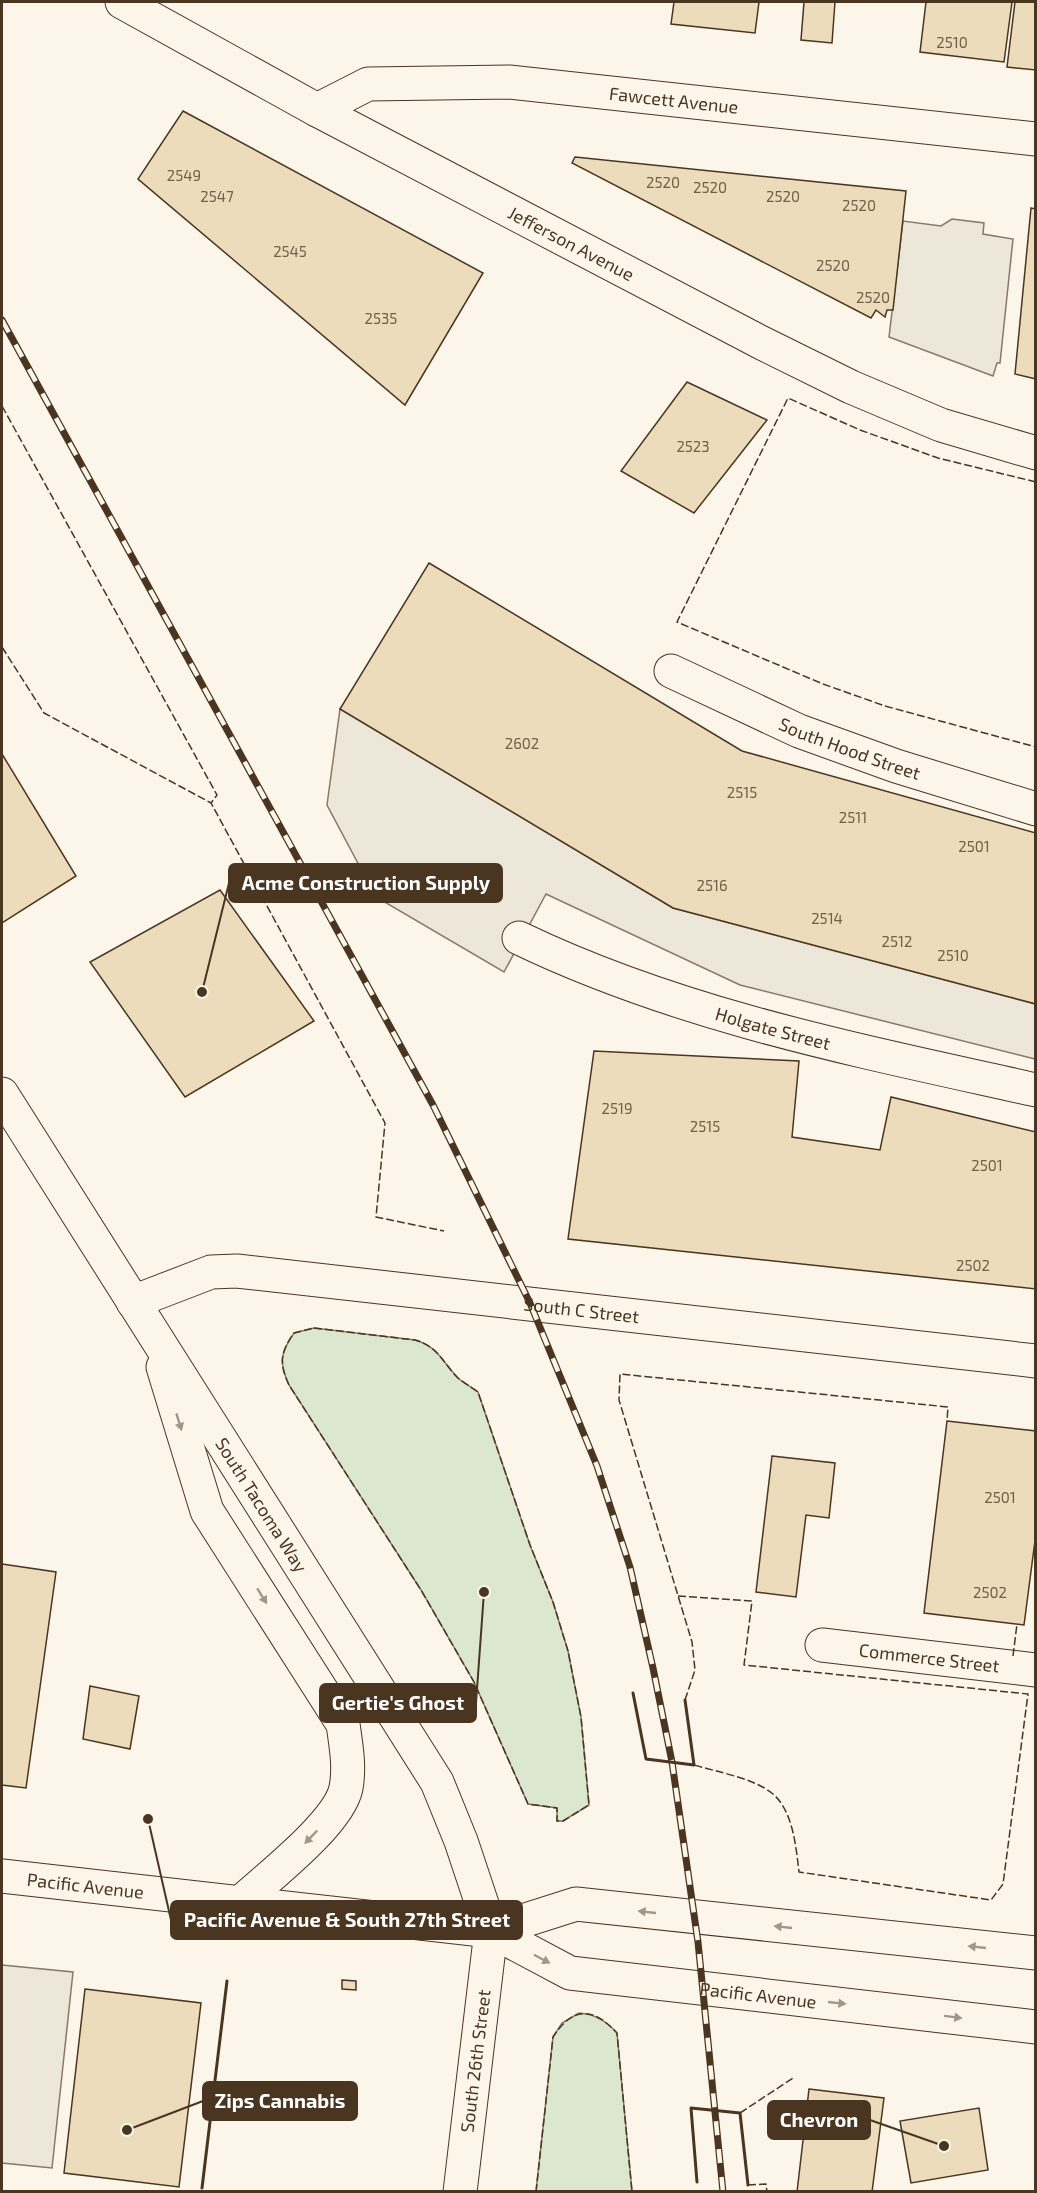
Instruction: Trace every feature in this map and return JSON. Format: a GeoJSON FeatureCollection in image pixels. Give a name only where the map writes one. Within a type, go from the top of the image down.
{"type":"FeatureCollection","features":[{"type":"Feature","properties":{"kind":"main road","name":"Jefferson Avenue"},"geometry":{"type":"LineString","coordinates":[[122,2],[317,110],[750,337],[851,387],[942,425],[1035,453]]}},
{"type":"Feature","properties":{"kind":"main road","name":"Fawcett Avenue"},"geometry":{"type":"LineString","coordinates":[[317,110],[368,84],[509,82],[1035,139]]}},
{"type":"Feature","properties":{"kind":"main road","name":"South Hood Street"},"geometry":{"type":"LineString","coordinates":[[671,671],[799,731],[896,766],[1035,809]]}},
{"type":"Feature","properties":{"kind":"main road","name":"Holgate Street"},"geometry":{"type":"LineString","coordinates":[[519,938],[551,953],[674,1000],[803,1037],[1035,1090]]}},
{"type":"Feature","properties":{"kind":"main road","name":"South Tacoma Way"},"geometry":{"type":"LineString","coordinates":[[2,1094],[437,1782],[461,1841],[491,1932]]}},
{"type":"Feature","properties":{"kind":"main road","name":"South C Street"},"geometry":{"type":"LineString","coordinates":[[141,1314],[211,1272],[237,1271],[1035,1360]]}},
{"type":"Feature","properties":{"kind":"main road"},"geometry":{"type":"LineString","coordinates":[[141,1314],[207,1511],[343,1724],[349,1764],[345,1791],[336,1811],[308,1841],[240,1903]]}},
{"type":"Feature","properties":{"kind":"main road","name":"Commerce Street"},"geometry":{"type":"LineString","coordinates":[[822,1645],[1035,1670]]}},
{"type":"Feature","properties":{"kind":"main road","name":"Pacific Avenue"},"geometry":{"type":"LineString","coordinates":[[2,1876],[491,1932],[570,1973],[1035,2026]]}},
{"type":"Feature","properties":{"kind":"main road","name":"Pacific Avenue"},"geometry":{"type":"LineString","coordinates":[[491,1932],[576,1904],[1035,1953]]}},
{"type":"Feature","properties":{"kind":"main road","name":"South 26th Street"},"geometry":{"type":"LineString","coordinates":[[460,2192],[491,1932]]}},
{"type":"Feature","properties":{"kind":"green space"},"geometry":{"type":"Polygon","coordinates":[[[314,1328],[415,1340],[423,1343],[435,1351],[458,1378],[478,1392],[530,1545],[553,1602],[568,1651],[581,1717],[589,1805],[563,1821],[557,1821],[557,1808],[528,1804],[474,1682],[421,1590],[289,1385],[282,1364],[286,1346],[294,1333],[314,1328]]]}},
{"type":"Feature","properties":{"kind":"green space"},"geometry":{"type":"Polygon","coordinates":[[[579,2013],[600,2019],[617,2033],[632,2191],[536,2191],[553,2037],[562,2023],[579,2013]]]}},
{"type":"Feature","properties":{"kind":"shaded area"},"geometry":{"type":"Polygon","coordinates":[[[952,219],[984,223],[983,234],[1013,239],[1000,363],[997,363],[993,376],[889,337],[903,221],[941,226],[952,219]]]}},
{"type":"Feature","properties":{"kind":"shaded area"},"geometry":{"type":"Polygon","coordinates":[[[340,709],[673,908],[1035,1004],[1035,1059],[740,985],[546,894],[504,972],[376,897],[327,805],[340,709]]]}},
{"type":"Feature","properties":{"kind":"shaded area"},"geometry":{"type":"Polygon","coordinates":[[[2,1965],[73,1972],[52,2168],[2,2163],[2,1965]]]}},
{"type":"Feature","properties":{"kind":"building"},"geometry":{"type":"Polygon","coordinates":[[[674,2],[759,2],[755,33],[671,24],[674,2]]]}},
{"type":"Feature","properties":{"kind":"building"},"geometry":{"type":"Polygon","coordinates":[[[804,2],[835,2],[832,43],[801,40],[804,2]]]}},
{"type":"Feature","properties":{"kind":"building"},"geometry":{"type":"Polygon","coordinates":[[[926,2],[1012,2],[1004,62],[920,52],[926,2]]]}},
{"type":"Feature","properties":{"kind":"building"},"geometry":{"type":"Polygon","coordinates":[[[1015,2],[1036,2],[1036,70],[1007,67],[1015,2]]]}},
{"type":"Feature","properties":{"kind":"building"},"geometry":{"type":"Polygon","coordinates":[[[183,111],[483,273],[405,405],[138,179],[183,111]]]}},
{"type":"Feature","properties":{"kind":"building"},"geometry":{"type":"Polygon","coordinates":[[[575,157],[906,191],[893,310],[887,310],[885,317],[876,310],[871,318],[572,163],[575,157]]]}},
{"type":"Feature","properties":{"kind":"building"},"geometry":{"type":"Polygon","coordinates":[[[1031,208],[1036,209],[1036,379],[1015,374],[1031,208]]]}},
{"type":"Feature","properties":{"kind":"building"},"geometry":{"type":"Polygon","coordinates":[[[687,382],[767,420],[694,513],[621,471],[687,382]]]}},
{"type":"Feature","properties":{"kind":"building"},"geometry":{"type":"Polygon","coordinates":[[[429,563],[742,751],[1036,833],[1036,1004],[673,908],[340,709],[429,563]]]}},
{"type":"Feature","properties":{"kind":"building"},"geometry":{"type":"Polygon","coordinates":[[[2,754],[76,876],[2,923],[2,754]]]}},
{"type":"Feature","properties":{"kind":"building"},"geometry":{"type":"Polygon","coordinates":[[[220,890],[314,1021],[185,1097],[90,962],[220,890]]]}},
{"type":"Feature","properties":{"kind":"building"},"geometry":{"type":"Polygon","coordinates":[[[594,1051],[799,1061],[792,1137],[880,1150],[891,1097],[1036,1132],[1036,1289],[568,1239],[594,1051]]]}},
{"type":"Feature","properties":{"kind":"building"},"geometry":{"type":"Polygon","coordinates":[[[947,1421],[1036,1431],[1036,1533],[1024,1625],[924,1613],[947,1421]]]}},
{"type":"Feature","properties":{"kind":"building"},"geometry":{"type":"Polygon","coordinates":[[[772,1456],[835,1463],[829,1518],[806,1515],[796,1597],[756,1592],[772,1456]]]}},
{"type":"Feature","properties":{"kind":"building"},"geometry":{"type":"Polygon","coordinates":[[[2,1564],[56,1572],[26,1788],[2,1785],[2,1564]]]}},
{"type":"Feature","properties":{"kind":"building"},"geometry":{"type":"Polygon","coordinates":[[[90,1686],[139,1696],[130,1749],[83,1739],[90,1686]]]}},
{"type":"Feature","properties":{"kind":"building"},"geometry":{"type":"Polygon","coordinates":[[[342,1980],[356,1981],[356,1990],[342,1989],[342,1980]]]}},
{"type":"Feature","properties":{"kind":"building"},"geometry":{"type":"Polygon","coordinates":[[[85,1989],[201,2003],[179,2187],[64,2173],[85,1989]]]}},
{"type":"Feature","properties":{"kind":"building"},"geometry":{"type":"Polygon","coordinates":[[[809,2089],[884,2098],[872,2192],[797,2192],[809,2089]]]}},
{"type":"Feature","properties":{"kind":"building"},"geometry":{"type":"Polygon","coordinates":[[[979,2108],[988,2170],[911,2183],[900,2121],[979,2108]]]}},
{"type":"Feature","properties":{"kind":"railway"},"geometry":{"type":"LineString","coordinates":[[2,320],[433,1105],[530,1303],[597,1466],[630,1567],[672,1762],[698,1942],[723,2192]]}},
{"type":"Feature","properties":{"kind":"fence"},"geometry":{"type":"LineString","coordinates":[[1036,482],[938,458],[860,430],[788,398],[677,622],[823,684],[885,706],[1036,747]]}},
{"type":"Feature","properties":{"kind":"fence"},"geometry":{"type":"LineString","coordinates":[[2,406],[217,795],[211,803]]}},
{"type":"Feature","properties":{"kind":"fence"},"geometry":{"type":"LineString","coordinates":[[2,647],[44,713],[211,803],[385,1123],[376,1217],[444,1231]]}},
{"type":"Feature","properties":{"kind":"fence"},"geometry":{"type":"LineString","coordinates":[[314,1328],[415,1340],[423,1343],[435,1351],[458,1378],[478,1392],[530,1545],[553,1602],[568,1651],[581,1717],[589,1805],[563,1821],[557,1821],[557,1808],[528,1804],[474,1682],[421,1590],[289,1385],[282,1364],[286,1346],[294,1333],[314,1328]]}},
{"type":"Feature","properties":{"kind":"fence"},"geometry":{"type":"LineString","coordinates":[[685,1700],[695,1670],[692,1642],[619,1400],[620,1374],[948,1407],[947,1421]]}},
{"type":"Feature","properties":{"kind":"fence"},"geometry":{"type":"LineString","coordinates":[[678,1596],[752,1601],[744,1665],[1028,1694],[1003,1884],[991,1900],[799,1872],[795,1841],[780,1801],[765,1788],[756,1784],[694,1765]]}},
{"type":"Feature","properties":{"kind":"fence"},"geometry":{"type":"LineString","coordinates":[[1013,1656],[1017,1624]]}},
{"type":"Feature","properties":{"kind":"fence"},"geometry":{"type":"LineString","coordinates":[[536,2192],[553,2037],[568,2020],[576,2015],[584,2014],[600,2018],[617,2033],[632,2192]]}},
{"type":"Feature","properties":{"kind":"fence"},"geometry":{"type":"LineString","coordinates":[[740,2113],[793,2078]]}},
{"type":"Feature","properties":{"kind":"fence"},"geometry":{"type":"LineString","coordinates":[[748,2185],[766,2184],[767,2192]]}},
{"type":"Feature","properties":{"kind":"wall"},"geometry":{"type":"LineString","coordinates":[[633,1693],[646,1759],[694,1765],[685,1700]]}},
{"type":"Feature","properties":{"kind":"wall"},"geometry":{"type":"LineString","coordinates":[[202,2188],[227,1981]]}},
{"type":"Feature","properties":{"kind":"wall"},"geometry":{"type":"LineString","coordinates":[[697,2182],[691,2108],[740,2113],[748,2185]]}},
{"type":"Feature","properties":{"kind":"place","name":"Acme Construction Supply"},"geometry":{"type":"Point","coordinates":[202,992]}},
{"type":"Feature","properties":{"kind":"place","name":"Gertie's Ghost"},"geometry":{"type":"Point","coordinates":[484,1592]}},
{"type":"Feature","properties":{"kind":"place","name":"Pacific Avenue & South 27th Street"},"geometry":{"type":"Point","coordinates":[148,1819]}},
{"type":"Feature","properties":{"kind":"place","name":"Zips Cannabis"},"geometry":{"type":"Point","coordinates":[127,2130]}},
{"type":"Feature","properties":{"kind":"place","name":"Chevron"},"geometry":{"type":"Point","coordinates":[944,2146]}}]}
